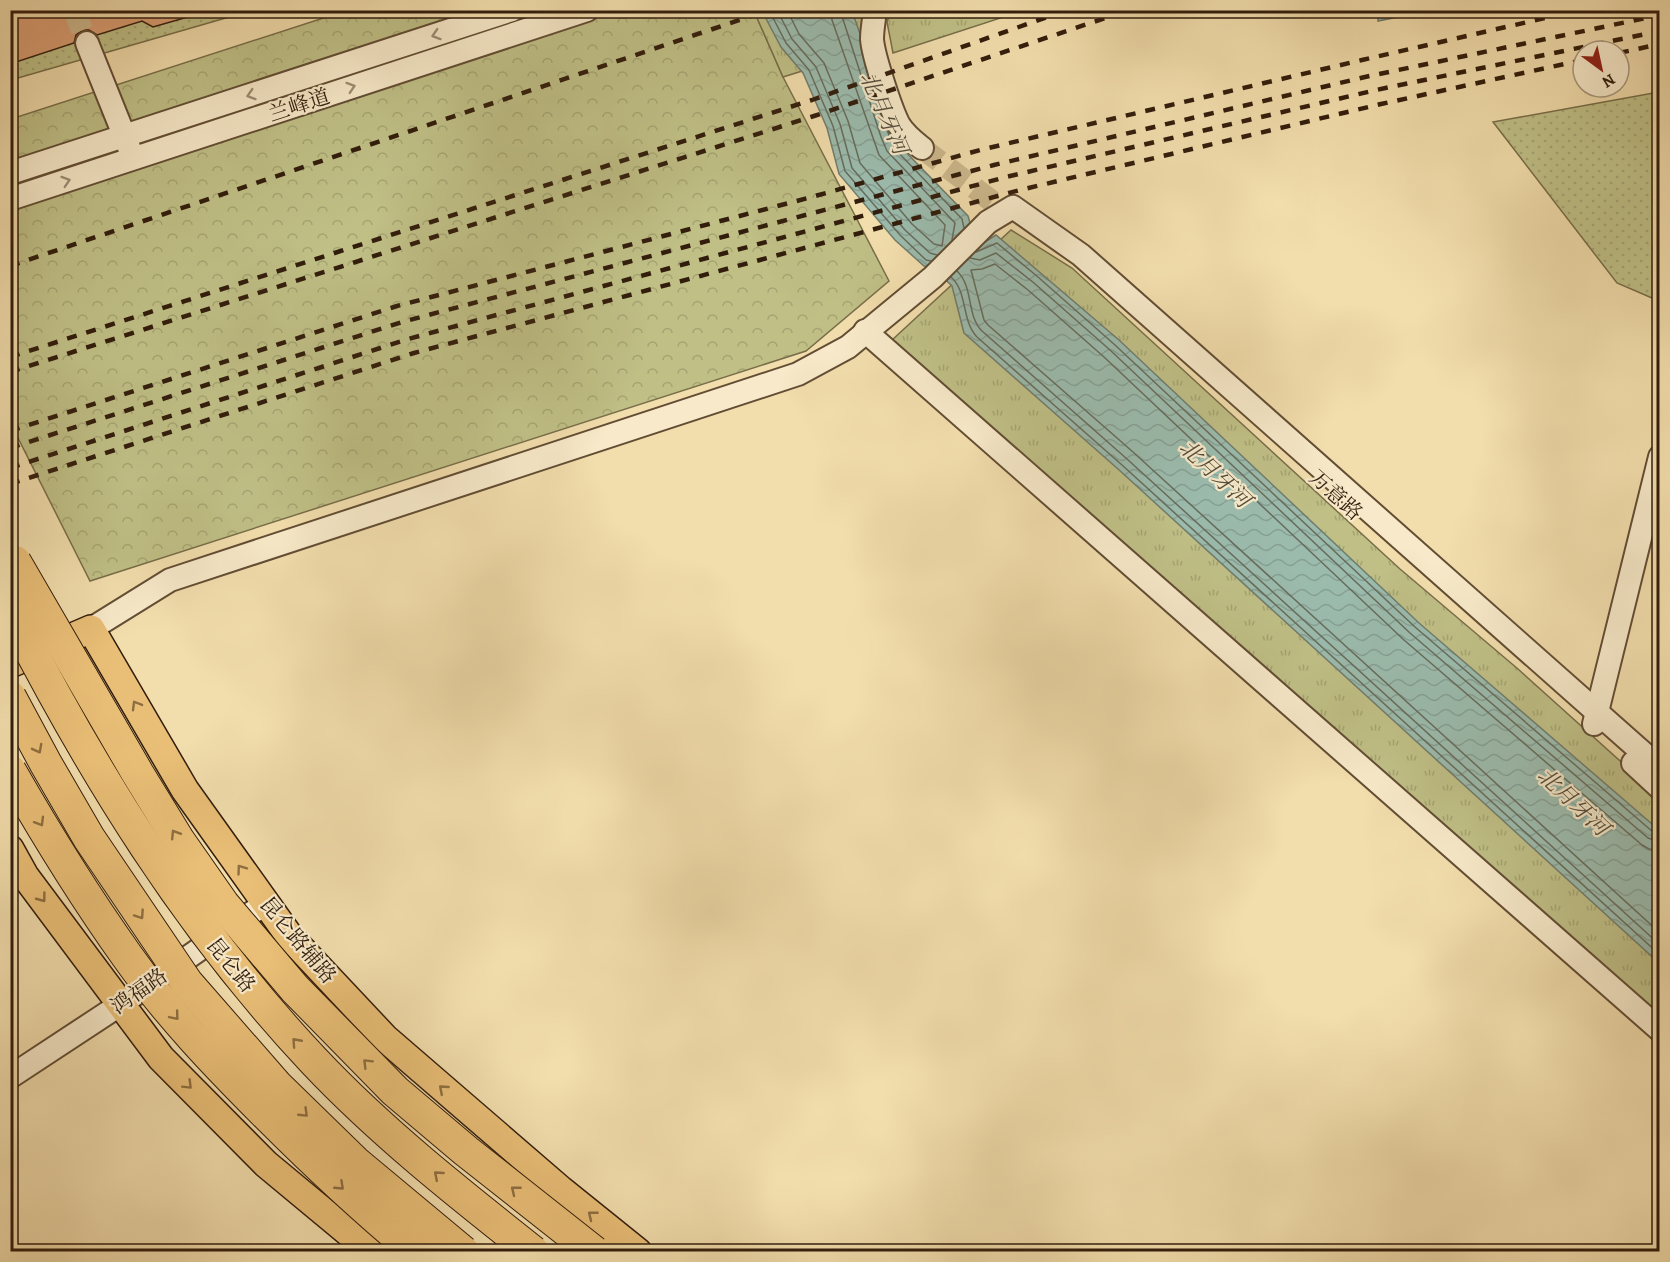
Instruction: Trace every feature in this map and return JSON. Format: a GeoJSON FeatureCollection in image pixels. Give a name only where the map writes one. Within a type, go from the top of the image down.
{"type":"FeatureCollection","features":[{"type":"Feature","properties":{"kind":"highway"},"geometry":{"type":"LineString","coordinates":[[114,799],[66,697],[15,562],[132,765],[179,841],[223,904],[273,964],[395,1091],[466,1151],[594,1251]]}},
{"type":"Feature","properties":{"kind":"highway","name":"昆仑路"},"geometry":{"type":"LineString","coordinates":[[10,611],[114,799],[198,924],[262,1004],[315,1062],[376,1121],[452,1187],[533,1251]]}},
{"type":"Feature","properties":{"kind":"highway","name":"昆仑路"},"geometry":{"type":"LineString","coordinates":[[10,697],[89,838],[187,983],[276,1086],[355,1162],[463,1251]]}},
{"type":"Feature","properties":{"kind":"highway"},"geometry":{"type":"LineString","coordinates":[[10,771],[88,898],[128,957],[172,1014],[225,1074],[280,1129],[338,1185],[416,1251]]}},
{"type":"Feature","properties":{"kind":"main road"},"geometry":{"type":"LineString","coordinates":[[10,664],[92,629]]}},
{"type":"Feature","properties":{"kind":"main road","name":"昆仑路辅路"},"geometry":{"type":"LineString","coordinates":[[92,629],[185,790],[290,936],[385,1038],[561,1190],[638,1251]]}},
{"type":"Feature","properties":{"kind":"main road"},"geometry":{"type":"LineString","coordinates":[[10,849],[25,876],[161,1058],[266,1164],[372,1251]]}},
{"type":"Feature","properties":{"kind":"street","name":"兰峰道"},"geometry":{"type":"LineString","coordinates":[[10,173],[512,10]]}},
{"type":"Feature","properties":{"kind":"street","name":"兰峰道"},"geometry":{"type":"LineString","coordinates":[[10,199],[587,10]]}},
{"type":"Feature","properties":{"kind":"street"},"geometry":{"type":"LineString","coordinates":[[875,10],[872,39],[899,124],[908,137],[928,147],[908,125],[900,104]]}},
{"type":"Feature","properties":{"kind":"street"},"geometry":{"type":"LineString","coordinates":[[883,10],[879,39],[884,59]]}},
{"type":"Feature","properties":{"kind":"street"},"geometry":{"type":"LineString","coordinates":[[87,43],[133,159]]}},
{"type":"Feature","properties":{"kind":"street","name":"万意路"},"geometry":{"type":"LineString","coordinates":[[865,331],[933,277],[1002,214],[1076,262],[1595,718],[1659,768]]}},
{"type":"Feature","properties":{"kind":"street"},"geometry":{"type":"LineString","coordinates":[[92,629],[170,580],[798,374],[848,347],[865,331],[1659,1030]]}},
{"type":"Feature","properties":{"kind":"street"},"geometry":{"type":"LineString","coordinates":[[1595,718],[1659,457]]}},
{"type":"Feature","properties":{"kind":"street","name":"万意路"},"geometry":{"type":"LineString","coordinates":[[1595,718],[1659,788]]}},
{"type":"Feature","properties":{"kind":"street","name":"鸿福路"},"geometry":{"type":"LineString","coordinates":[[10,1077],[121,1004],[266,903]]}},
{"type":"Feature","properties":{"kind":"green space"},"geometry":{"type":"Polygon","coordinates":[[[891,10],[1022,11],[893,53],[887,22],[891,10]]]}},
{"type":"Feature","properties":{"kind":"green space"},"geometry":{"type":"Polygon","coordinates":[[[11,11],[250,11],[11,80],[11,11]]]}},
{"type":"Feature","properties":{"kind":"green space"},"geometry":{"type":"Polygon","coordinates":[[[345,11],[754,11],[783,77],[889,281],[806,351],[90,581],[11,424],[11,119],[345,11]]]}},
{"type":"Feature","properties":{"kind":"green space"},"geometry":{"type":"Polygon","coordinates":[[[754,11],[868,11],[869,50],[783,77],[754,11]]]}},
{"type":"Feature","properties":{"kind":"green space"},"geometry":{"type":"Polygon","coordinates":[[[1660,92],[1659,301],[1617,283],[1493,122],[1660,92]]]}},
{"type":"Feature","properties":{"kind":"green space"},"geometry":{"type":"Polygon","coordinates":[[[1011,230],[1072,268],[1400,569],[1518,669],[1659,796],[1659,1017],[891,341],[1011,230]]]}},
{"type":"Feature","properties":{"kind":"water"},"geometry":{"type":"Polygon","coordinates":[[[1378,10],[1428,11],[1378,21],[1378,10]]]}},
{"type":"Feature","properties":{"kind":"water","name":"北月牙河"},"geometry":{"type":"Polygon","coordinates":[[[762,11],[852,11],[899,145],[968,216],[977,247],[996,235],[1119,340],[1419,623],[1659,830],[1659,963],[1118,469],[964,333],[952,286],[932,267],[924,266],[895,240],[839,174],[827,128],[803,73],[781,47],[762,11]]]}},
{"type":"Feature","properties":{"kind":"building"},"geometry":{"type":"Polygon","coordinates":[[[10,10],[195,10],[195,15],[153,27],[142,21],[97,35],[89,30],[83,30],[76,35],[74,43],[10,64],[10,10]]]}},
{"type":"Feature","properties":{"kind":"tunnel"},"geometry":{"type":"LineString","coordinates":[[74,10],[87,43]]}},
{"type":"Feature","properties":{"kind":"tunnel"},"geometry":{"type":"LineString","coordinates":[[922,148],[1006,212]]}},
{"type":"Feature","properties":{"kind":"railway"},"geometry":{"type":"LineString","coordinates":[[10,266],[769,10]]}},
{"type":"Feature","properties":{"kind":"railway"},"geometry":{"type":"LineString","coordinates":[[10,357],[812,100],[1067,10]]}},
{"type":"Feature","properties":{"kind":"railway"},"geometry":{"type":"LineString","coordinates":[[10,372],[814,116],[1129,10]]}},
{"type":"Feature","properties":{"kind":"railway"},"geometry":{"type":"LineString","coordinates":[[10,431],[397,306],[808,198],[980,150],[1580,10]]}},
{"type":"Feature","properties":{"kind":"railway"},"geometry":{"type":"LineString","coordinates":[[10,448],[402,322],[994,165],[1365,77],[1660,15]]}},
{"type":"Feature","properties":{"kind":"railway"},"geometry":{"type":"LineString","coordinates":[[10,468],[408,339],[1006,177],[1376,90],[1660,31]]}},
{"type":"Feature","properties":{"kind":"railway"},"geometry":{"type":"LineString","coordinates":[[1631,50],[1660,44]]}},
{"type":"Feature","properties":{"kind":"railway"},"geometry":{"type":"LineString","coordinates":[[10,484],[414,353],[1020,190],[1381,104],[1571,63]]}}]}
